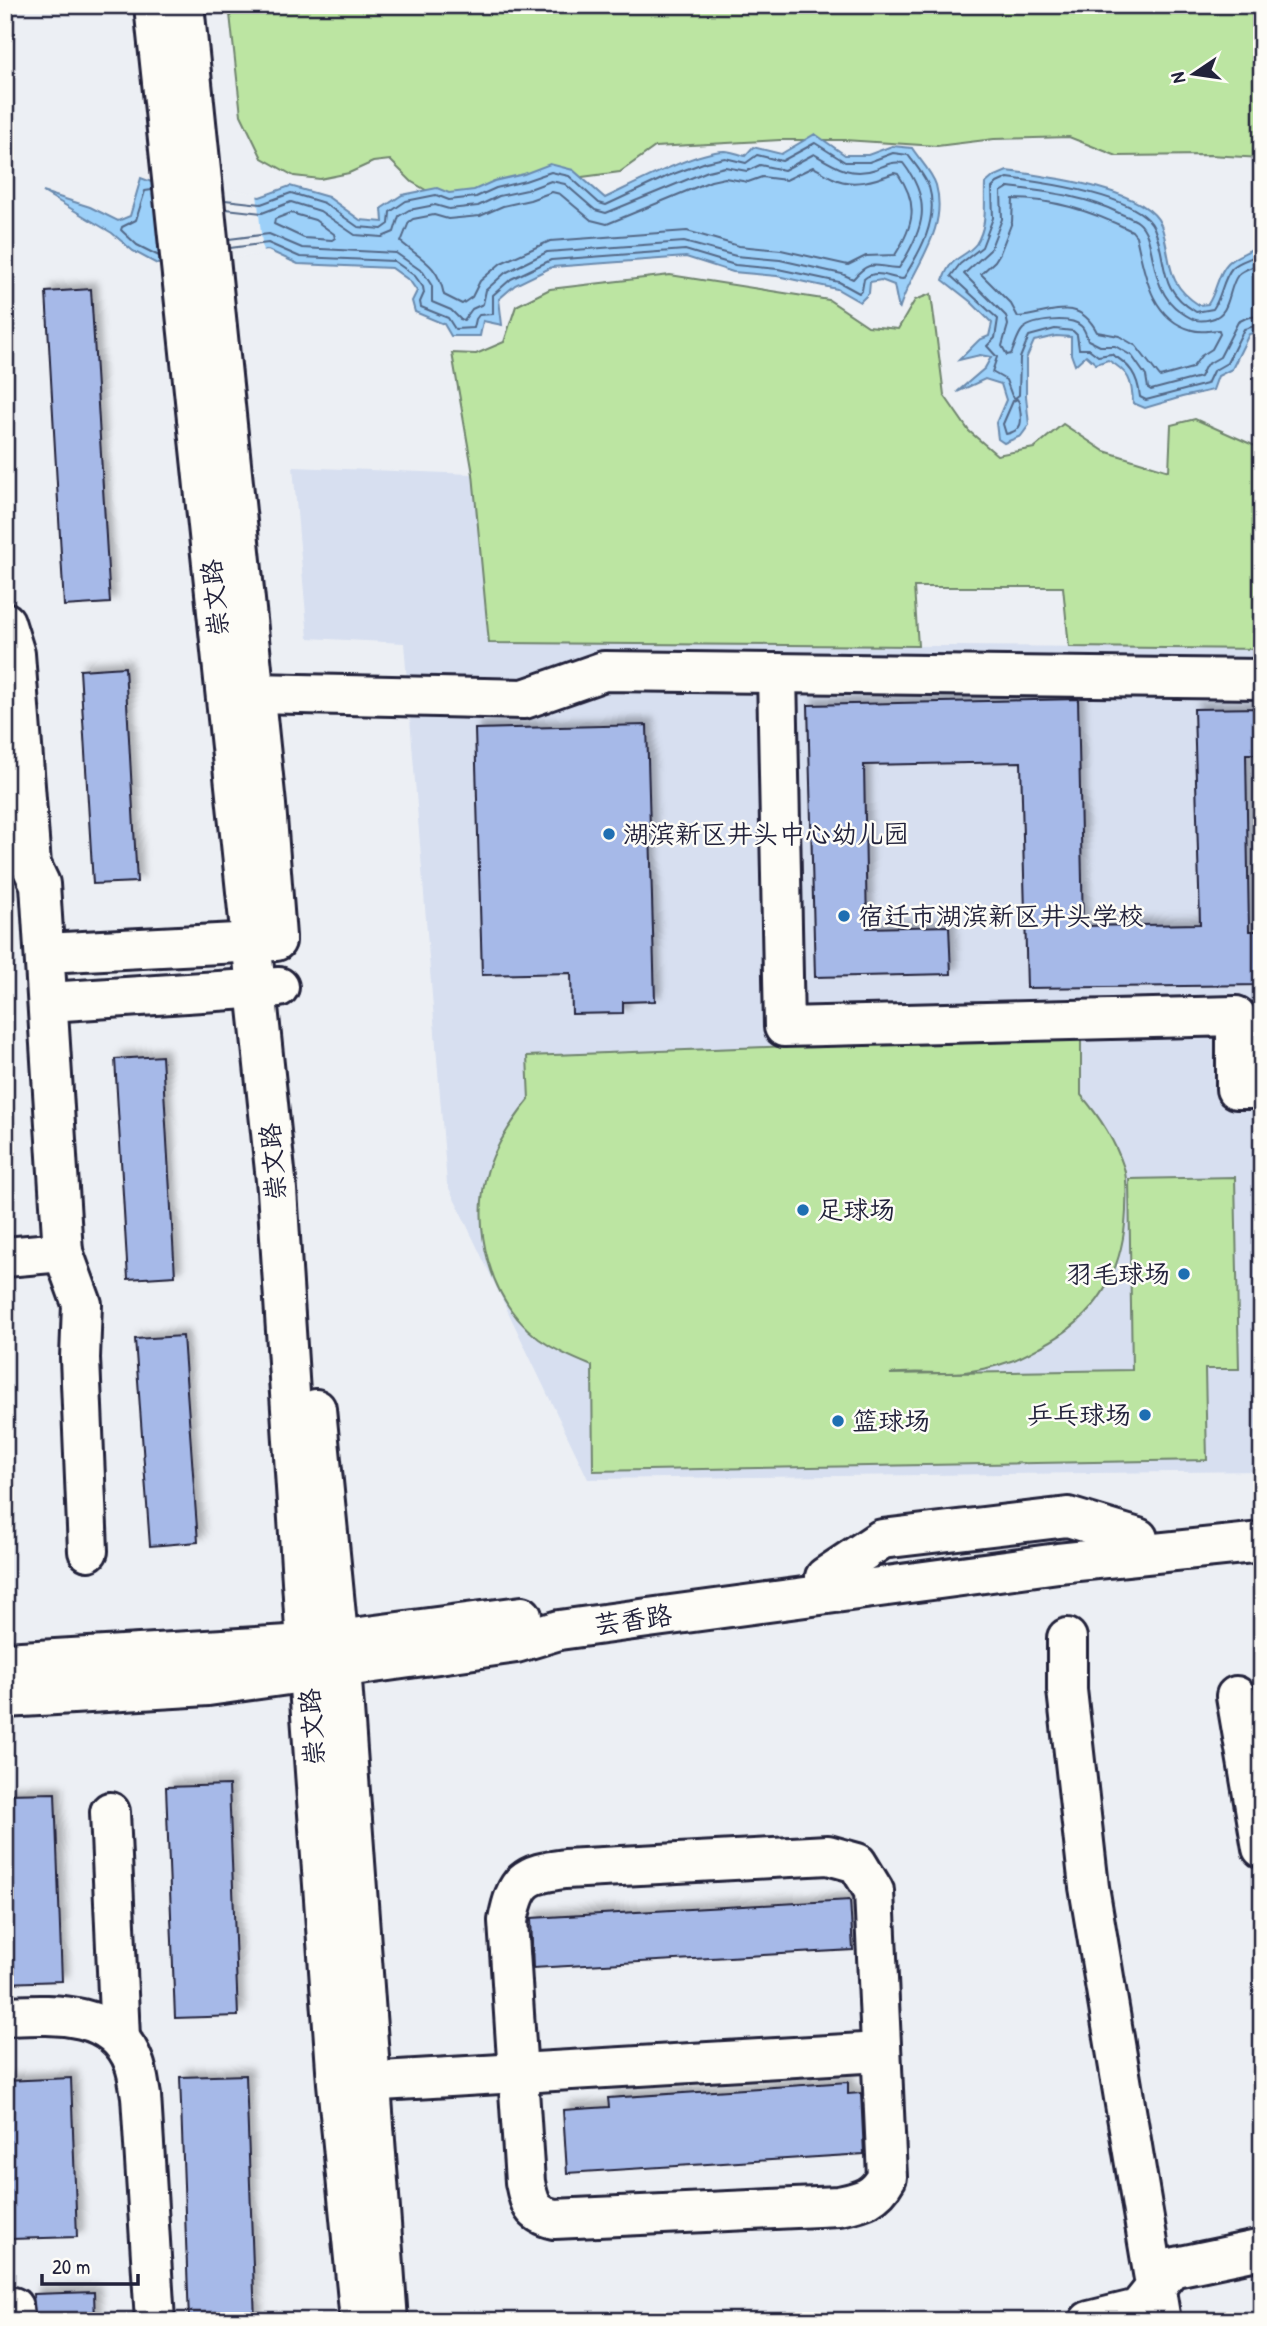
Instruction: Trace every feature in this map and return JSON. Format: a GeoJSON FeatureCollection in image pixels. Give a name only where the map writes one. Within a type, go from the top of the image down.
{"type":"FeatureCollection","features":[{"type":"Feature","properties":{"kind":"street","name":"崇文路"},"geometry":{"type":"LineString","coordinates":[[155,5],[264,941],[277,1190],[323,1655],[354,2082],[360,2321]]}},
{"type":"Feature","properties":{"kind":"street","name":"崇文路"},"geometry":{"type":"LineString","coordinates":[[184,5],[266,805],[264,941]]}},
{"type":"Feature","properties":{"kind":"street"},"geometry":{"type":"LineString","coordinates":[[9,644],[31,865],[40,884],[63,1252],[82,1304],[80,1358],[88,1551]]}},
{"type":"Feature","properties":{"kind":"street"},"geometry":{"type":"LineString","coordinates":[[254,693],[524,699],[604,671],[1262,679]]}},
{"type":"Feature","properties":{"kind":"street"},"geometry":{"type":"LineString","coordinates":[[776,673],[784,1027],[1236,1016],[1236,1089],[1254,1089]]}},
{"type":"Feature","properties":{"kind":"street"},"geometry":{"type":"LineString","coordinates":[[45,953],[264,941]]}},
{"type":"Feature","properties":{"kind":"street"},"geometry":{"type":"LineString","coordinates":[[48,1002],[267,988]]}},
{"type":"Feature","properties":{"kind":"street"},"geometry":{"type":"LineString","coordinates":[[5,1257],[63,1252]]}},
{"type":"Feature","properties":{"kind":"street","name":"芸香路"},"geometry":{"type":"LineString","coordinates":[[5,1698],[208,1686],[323,1655],[825,1577],[1138,1538],[1262,1527]]}},
{"type":"Feature","properties":{"kind":"street","name":"芸香路"},"geometry":{"type":"LineString","coordinates":[[5,1662],[323,1655],[516,1643],[559,1630],[1058,1563],[1262,1542]]}},
{"type":"Feature","properties":{"kind":"street"},"geometry":{"type":"LineString","coordinates":[[1067,1638],[1067,1690],[1089,1887],[1158,2305]]}},
{"type":"Feature","properties":{"kind":"street"},"geometry":{"type":"LineString","coordinates":[[1236,1696],[1262,1848]]}},
{"type":"Feature","properties":{"kind":"street"},"geometry":{"type":"LineString","coordinates":[[110,1812],[120,2038],[134,2062],[141,2096],[155,2321]]}},
{"type":"Feature","properties":{"kind":"street"},"geometry":{"type":"LineString","coordinates":[[828,1855],[857,1863],[874,1891],[881,2052],[887,2177],[880,2190],[863,2201],[839,2206],[554,2219],[543,2217],[534,2210],[525,2182],[508,1921],[512,1901],[522,1882],[539,1872],[565,1869],[828,1855]]}},
{"type":"Feature","properties":{"kind":"street"},"geometry":{"type":"LineString","coordinates":[[5,2016],[58,2014],[93,2022],[120,2038]]}},
{"type":"Feature","properties":{"kind":"street"},"geometry":{"type":"LineString","coordinates":[[354,2082],[881,2052]]}},
{"type":"Feature","properties":{"kind":"street","name":"崇文路"},"geometry":{"type":"LineString","coordinates":[[354,2082],[388,2321]]}},
{"type":"Feature","properties":{"kind":"street"},"geometry":{"type":"LineString","coordinates":[[1158,2305],[1171,2268],[1262,2249]]}},
{"type":"Feature","properties":{"kind":"street"},"geometry":{"type":"LineString","coordinates":[[1090,2321],[1158,2305]]}},
{"type":"Feature","properties":{"kind":"shaded area","name":"宿迁市湖滨新区井头学校"},"geometry":{"type":"Polygon","coordinates":[[[293,467],[473,474],[490,643],[1262,648],[1262,1471],[588,1479],[447,1184],[404,643],[308,638],[293,467]]]}},
{"type":"Feature","properties":{"kind":"green space"},"geometry":{"type":"Polygon","coordinates":[[[229,5],[1247,5],[1262,13],[1262,158],[1209,155],[1117,156],[1069,137],[994,139],[937,146],[844,140],[780,140],[655,147],[620,172],[436,196],[412,182],[390,160],[373,162],[349,173],[320,179],[294,176],[262,158],[241,115],[229,5]]]}},
{"type":"Feature","properties":{"kind":"green space"},"geometry":{"type":"Polygon","coordinates":[[[670,275],[829,300],[868,326],[898,329],[915,300],[931,294],[944,395],[969,431],[997,455],[1034,448],[1063,424],[1104,451],[1169,471],[1171,425],[1195,419],[1262,449],[1262,649],[1069,647],[1063,587],[914,587],[918,646],[489,643],[473,474],[452,353],[476,354],[504,342],[516,306],[550,289],[670,275]]]}},
{"type":"Feature","properties":{"kind":"green space"},"geometry":{"type":"Polygon","coordinates":[[[1081,1035],[1081,1095],[1111,1139],[1126,1178],[1124,1233],[1112,1274],[1103,1291],[1077,1322],[1060,1335],[1015,1360],[965,1372],[890,1374],[1132,1370],[1129,1179],[1235,1177],[1239,1369],[1205,1369],[1207,1460],[593,1471],[592,1366],[545,1343],[522,1323],[497,1284],[488,1262],[483,1238],[481,1214],[488,1169],[505,1133],[529,1100],[527,1056],[1081,1035]]]}},
{"type":"Feature","properties":{"kind":"water"},"geometry":{"type":"Polygon","coordinates":[[[815,134],[845,155],[868,155],[892,146],[912,148],[934,180],[939,202],[933,235],[899,310],[894,285],[881,280],[870,282],[869,293],[860,302],[837,289],[777,276],[733,272],[686,257],[552,267],[515,285],[499,299],[502,325],[483,321],[480,336],[451,336],[444,324],[415,312],[412,301],[417,291],[410,281],[392,268],[298,264],[268,250],[157,264],[133,251],[112,233],[43,192],[90,207],[118,221],[130,216],[141,178],[154,183],[260,197],[290,186],[328,197],[360,220],[383,222],[382,208],[402,195],[437,188],[449,193],[474,190],[550,164],[573,170],[605,198],[697,157],[724,151],[745,156],[753,147],[781,154],[815,134]]]}},
{"type":"Feature","properties":{"kind":"water"},"geometry":{"type":"Polygon","coordinates":[[[1007,171],[1092,186],[1136,202],[1152,212],[1161,225],[1174,279],[1199,305],[1208,304],[1228,263],[1262,241],[1262,331],[1249,334],[1232,369],[1218,376],[1213,390],[1145,408],[1133,403],[1128,377],[1108,360],[1096,364],[1086,355],[1075,365],[1071,354],[1071,337],[1056,336],[1034,341],[1026,359],[1029,425],[1021,436],[1004,443],[998,439],[996,423],[1006,400],[1001,384],[985,379],[957,392],[985,368],[991,357],[980,355],[959,360],[979,340],[989,336],[992,323],[943,280],[950,266],[971,249],[980,237],[985,215],[985,184],[1007,171]]]}},
{"type":"Feature","properties":{"kind":"pier"},"geometry":{"type":"Polygon","coordinates":[[[163,181],[257,193],[263,254],[172,267],[163,181]]]}},
{"type":"Feature","properties":{"kind":"building"},"geometry":{"type":"Polygon","coordinates":[[[91,289],[110,603],[64,606],[46,292],[91,289]]]}},
{"type":"Feature","properties":{"kind":"building"},"geometry":{"type":"Polygon","coordinates":[[[125,667],[137,882],[93,884],[80,670],[125,667]]]}},
{"type":"Feature","properties":{"kind":"building"},"geometry":{"type":"Polygon","coordinates":[[[1078,699],[1083,926],[1200,924],[1194,709],[1262,708],[1262,754],[1246,754],[1249,931],[1262,931],[1262,985],[1027,988],[1021,762],[864,765],[867,928],[949,926],[951,974],[815,977],[808,705],[1078,699]]]}},
{"type":"Feature","properties":{"kind":"building","name":"湖滨新区井头中心幼儿园"},"geometry":{"type":"Polygon","coordinates":[[[647,725],[655,1001],[623,1002],[623,1013],[572,1014],[571,973],[482,975],[475,729],[647,725]]]}},
{"type":"Feature","properties":{"kind":"building"},"geometry":{"type":"Polygon","coordinates":[[[162,1056],[175,1276],[128,1279],[115,1059],[162,1056]]]}},
{"type":"Feature","properties":{"kind":"building"},"geometry":{"type":"Polygon","coordinates":[[[183,1336],[198,1542],[150,1546],[135,1339],[183,1336]]]}},
{"type":"Feature","properties":{"kind":"building"},"geometry":{"type":"Polygon","coordinates":[[[229,1785],[238,2016],[175,2018],[166,1787],[229,1785]]]}},
{"type":"Feature","properties":{"kind":"building"},"geometry":{"type":"Polygon","coordinates":[[[55,1793],[62,1981],[5,1983],[5,1794],[55,1793]]]}},
{"type":"Feature","properties":{"kind":"building"},"geometry":{"type":"Polygon","coordinates":[[[850,1900],[853,1950],[533,1968],[531,1918],[850,1900]]]}},
{"type":"Feature","properties":{"kind":"building"},"geometry":{"type":"Polygon","coordinates":[[[246,2075],[255,2321],[189,2321],[180,2077],[246,2075]]]}},
{"type":"Feature","properties":{"kind":"building"},"geometry":{"type":"Polygon","coordinates":[[[71,2078],[77,2237],[11,2239],[5,2081],[71,2078]]]}},
{"type":"Feature","properties":{"kind":"building"},"geometry":{"type":"Polygon","coordinates":[[[848,2082],[848,2094],[861,2093],[864,2154],[567,2173],[563,2110],[609,2107],[608,2098],[848,2082]]]}},
{"type":"Feature","properties":{"kind":"building"},"geometry":{"type":"Polygon","coordinates":[[[94,2292],[95,2321],[36,2321],[33,2294],[94,2292]]]}},
{"type":"Feature","properties":{"kind":"place","name":"湖滨新区井头中心幼儿园"},"geometry":{"type":"Point","coordinates":[609,834]}},
{"type":"Feature","properties":{"kind":"place","name":"宿迁市湖滨新区井头学校"},"geometry":{"type":"Point","coordinates":[844,916]}},
{"type":"Feature","properties":{"kind":"place","name":"足球场"},"geometry":{"type":"Point","coordinates":[803,1210]}},
{"type":"Feature","properties":{"kind":"place","name":"羽毛球场"},"geometry":{"type":"Point","coordinates":[1184,1274]}},
{"type":"Feature","properties":{"kind":"place","name":"乒乓球场"},"geometry":{"type":"Point","coordinates":[1145,1415]}},
{"type":"Feature","properties":{"kind":"place","name":"篮球场"},"geometry":{"type":"Point","coordinates":[838,1421]}}]}
